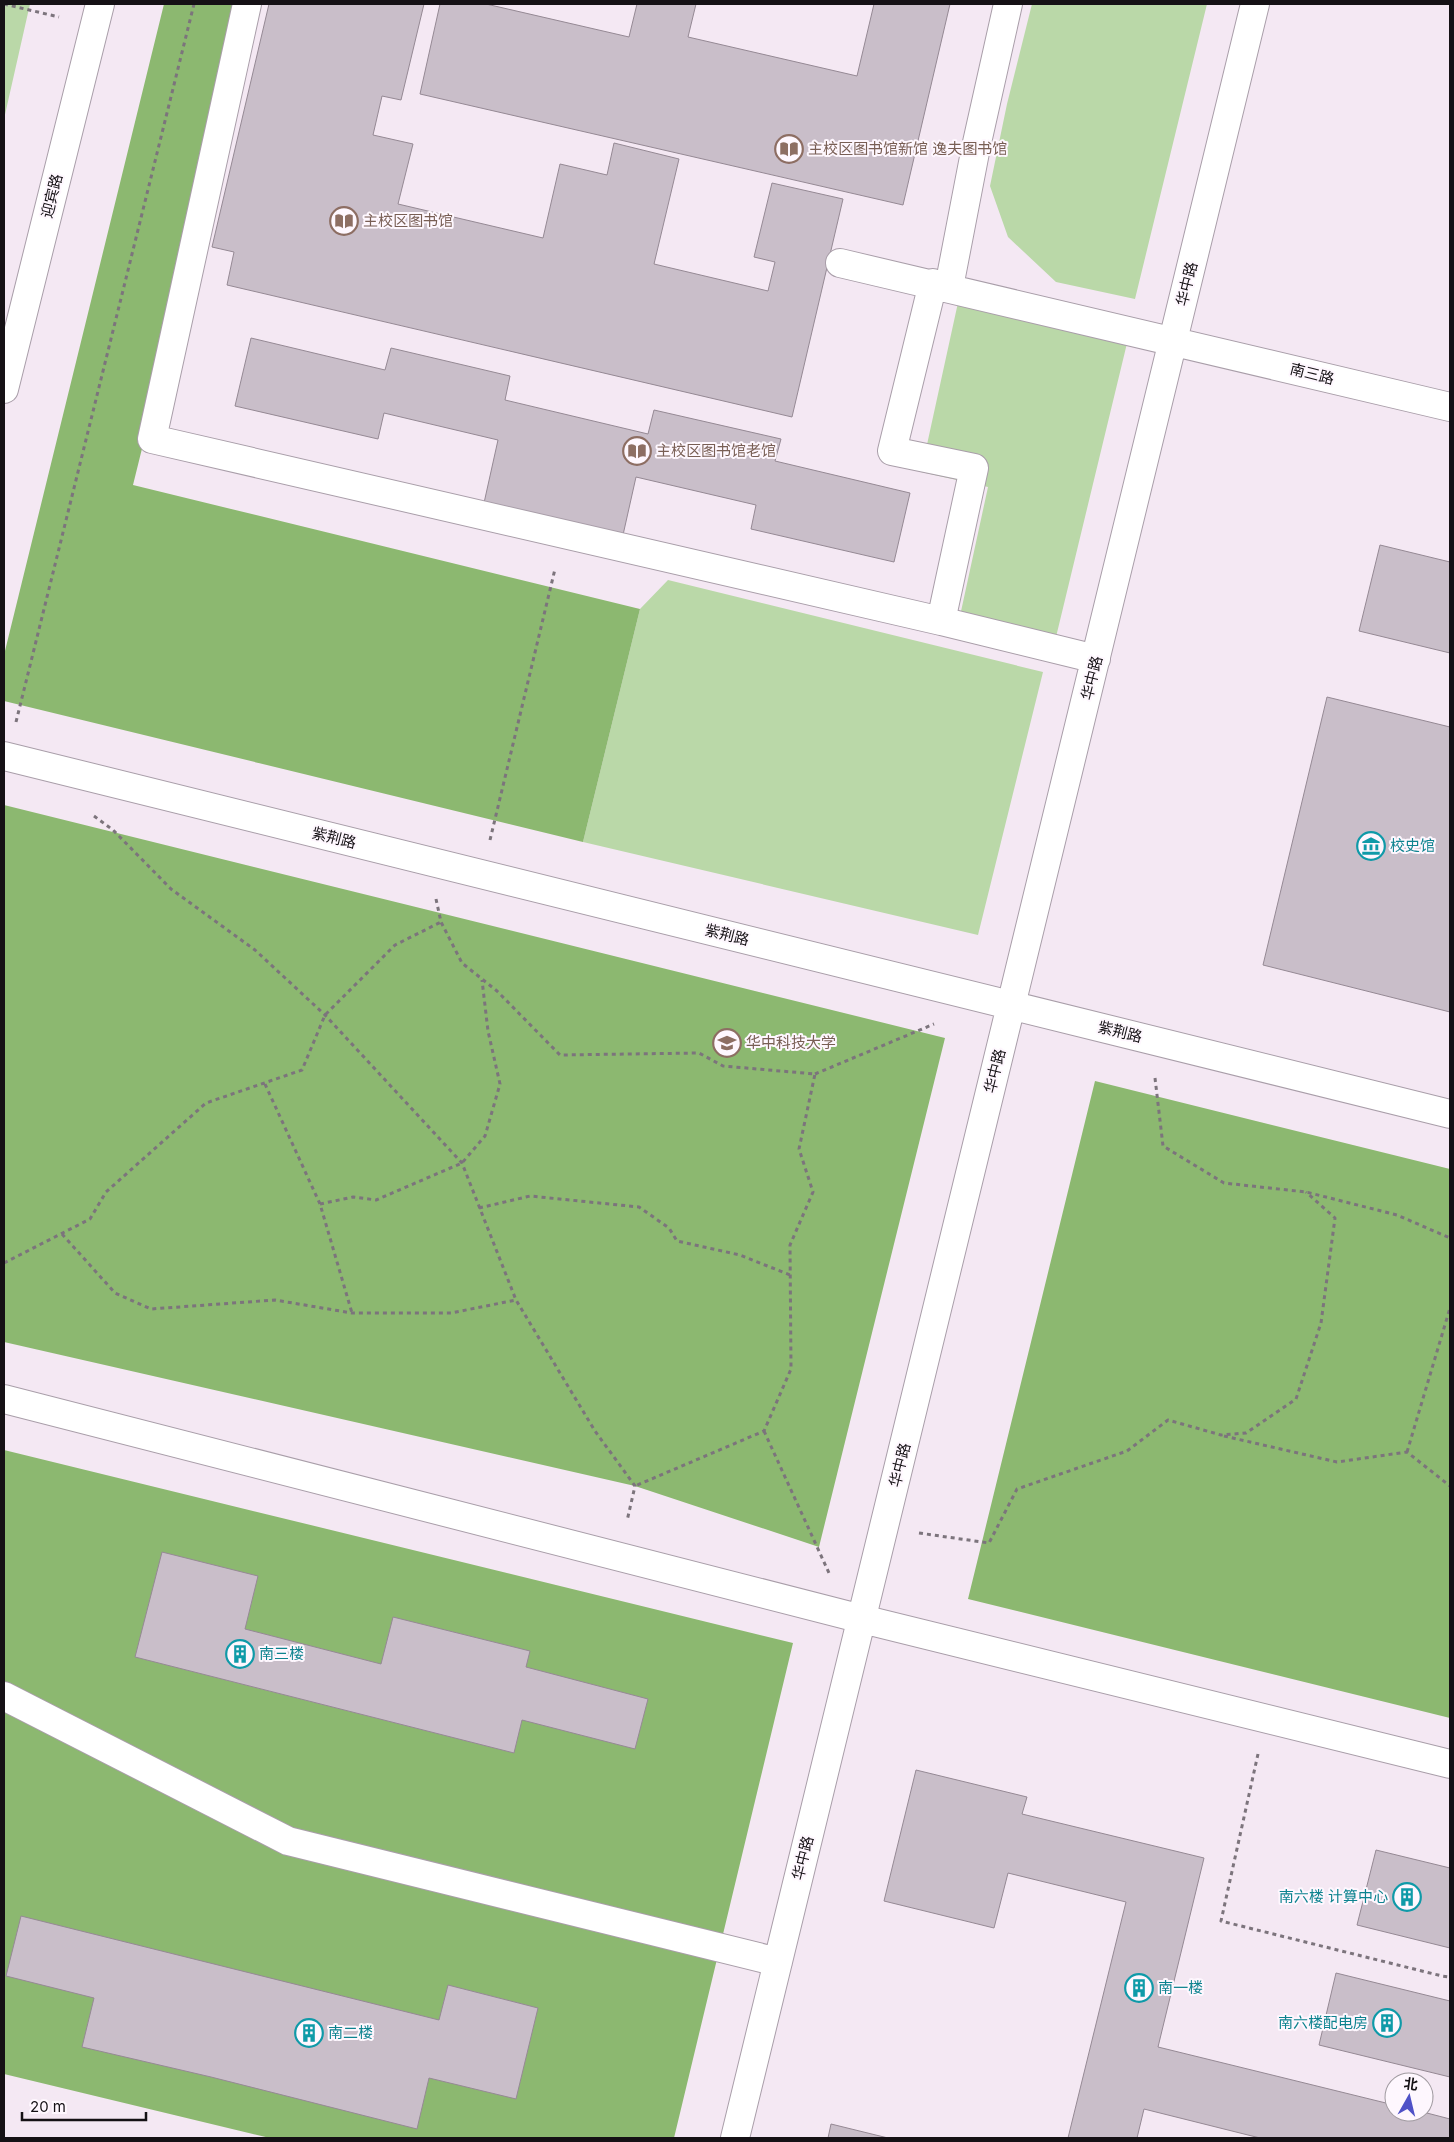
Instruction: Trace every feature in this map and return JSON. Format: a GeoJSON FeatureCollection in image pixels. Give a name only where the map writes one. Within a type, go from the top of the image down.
{"type":"FeatureCollection","features":[{"type":"Feature","properties":{"kind":"street"},"geometry":{"type":"LineString","coordinates":[[248,4],[152,439],[941,621],[1096,659]]}},
{"type":"Feature","properties":{"kind":"street"},"geometry":{"type":"LineString","coordinates":[[941,621],[974,468],[892,451],[941,285],[976,147],[1008,4]]}},
{"type":"Feature","properties":{"kind":"street","name":"华中路"},"geometry":{"type":"LineString","coordinates":[[735,2138],[778,1962],[855,1617],[884,1528],[1256,4]]}},
{"type":"Feature","properties":{"kind":"street","name":"迎宾路"},"geometry":{"type":"LineString","coordinates":[[4,389],[97,15]]}},
{"type":"Feature","properties":{"kind":"street","name":"南三路"},"geometry":{"type":"LineString","coordinates":[[840,263],[941,285],[1450,408]]}},
{"type":"Feature","properties":{"kind":"street","name":"紫荆路"},"geometry":{"type":"LineString","coordinates":[[6,757],[1450,1114]]}},
{"type":"Feature","properties":{"kind":"street"},"geometry":{"type":"LineString","coordinates":[[4,1399],[855,1617],[1450,1764]]}},
{"type":"Feature","properties":{"kind":"street"},"geometry":{"type":"LineString","coordinates":[[4,1696],[288,1841],[778,1962]]}},
{"type":"Feature","properties":{"kind":"path"},"geometry":{"type":"LineString","coordinates":[[4,4],[97,15]]}},
{"type":"Feature","properties":{"kind":"path"},"geometry":{"type":"LineString","coordinates":[[6,757],[194,4]]}},
{"type":"Feature","properties":{"kind":"path"},"geometry":{"type":"LineString","coordinates":[[482,874],[563,535]]}},
{"type":"Feature","properties":{"kind":"path"},"geometry":{"type":"LineString","coordinates":[[89,813],[113,830],[171,888],[255,950],[325,1015],[462,1163],[516,1300],[595,1431],[635,1486],[618,1556]]}},
{"type":"Feature","properties":{"kind":"path"},"geometry":{"type":"LineString","coordinates":[[430,862],[440,922],[462,964],[497,991],[560,1055],[699,1053],[723,1066],[815,1074],[934,1024]]}},
{"type":"Feature","properties":{"kind":"path"},"geometry":{"type":"LineString","coordinates":[[4,1263],[90,1219],[106,1192],[206,1103],[302,1070],[325,1015],[395,945],[440,922]]}},
{"type":"Feature","properties":{"kind":"path"},"geometry":{"type":"LineString","coordinates":[[320,1204],[353,1197],[376,1200],[462,1163],[485,1136],[500,1084],[488,1031],[482,980]]}},
{"type":"Feature","properties":{"kind":"path"},"geometry":{"type":"LineString","coordinates":[[1152,1040],[1162,1146],[1224,1183],[1306,1192],[1398,1215],[1450,1238]]}},
{"type":"Feature","properties":{"kind":"path"},"geometry":{"type":"LineString","coordinates":[[635,1486],[764,1431],[792,1370],[790,1245],[813,1192],[799,1149],[815,1074]]}},
{"type":"Feature","properties":{"kind":"path"},"geometry":{"type":"LineString","coordinates":[[265,1084],[320,1204],[352,1312]]}},
{"type":"Feature","properties":{"kind":"path"},"geometry":{"type":"LineString","coordinates":[[1221,1435],[1246,1433],[1296,1399],[1321,1323],[1335,1218],[1306,1192]]}},
{"type":"Feature","properties":{"kind":"path"},"geometry":{"type":"LineString","coordinates":[[479,1208],[530,1196],[639,1208],[669,1228],[677,1241],[740,1255],[790,1275]]}},
{"type":"Feature","properties":{"kind":"path"},"geometry":{"type":"LineString","coordinates":[[62,1234],[115,1293],[151,1309],[275,1300],[352,1312],[451,1313],[516,1300]]}},
{"type":"Feature","properties":{"kind":"path"},"geometry":{"type":"LineString","coordinates":[[1407,1452],[1450,1308]]}},
{"type":"Feature","properties":{"kind":"path"},"geometry":{"type":"LineString","coordinates":[[884,1528],[989,1543],[1017,1490],[1128,1452],[1168,1420],[1221,1435],[1337,1462],[1407,1452],[1450,1486]]}},
{"type":"Feature","properties":{"kind":"path"},"geometry":{"type":"LineString","coordinates":[[764,1431],[855,1617]]}},
{"type":"Feature","properties":{"kind":"path"},"geometry":{"type":"LineString","coordinates":[[1266,1718],[1221,1921],[1450,1977]]}},
{"type":"Feature","properties":{"kind":"green space"},"geometry":{"type":"Polygon","coordinates":[[[4,4],[30,4],[4,119],[4,4]]]}},
{"type":"Feature","properties":{"kind":"green space"},"geometry":{"type":"Polygon","coordinates":[[[164,4],[252,4],[133,485],[640,609],[583,842],[4,701],[4,655],[164,4]]]}},
{"type":"Feature","properties":{"kind":"green space"},"geometry":{"type":"Polygon","coordinates":[[[1032,4],[1207,4],[1135,299],[1056,282],[1008,237],[990,186],[1007,104],[1032,4]]]}},
{"type":"Feature","properties":{"kind":"green space"},"geometry":{"type":"Polygon","coordinates":[[[959,298],[1129,335],[1056,637],[960,616],[988,487],[921,472],[959,298]]]}},
{"type":"Feature","properties":{"kind":"green space"},"geometry":{"type":"Polygon","coordinates":[[[668,580],[1043,672],[978,935],[583,842],[640,609],[668,580]]]}},
{"type":"Feature","properties":{"kind":"green space"},"geometry":{"type":"Polygon","coordinates":[[[4,805],[945,1038],[819,1547],[635,1486],[4,1342],[4,805]]]}},
{"type":"Feature","properties":{"kind":"green space"},"geometry":{"type":"Polygon","coordinates":[[[1095,1081],[1450,1169],[1450,1718],[968,1599],[1095,1081]]]}},
{"type":"Feature","properties":{"kind":"green space"},"geometry":{"type":"Polygon","coordinates":[[[4,1450],[793,1643],[674,2138],[270,2138],[4,2074],[4,1450]]]}},
{"type":"Feature","properties":{"kind":"building","name":"主校区图书馆"},"geometry":{"type":"Polygon","coordinates":[[[269,4],[424,4],[401,100],[382,96],[373,135],[413,144],[398,204],[543,238],[560,164],[607,175],[614,143],[679,159],[654,264],[768,291],[775,262],[754,257],[772,183],[843,199],[792,417],[227,285],[234,252],[212,247],[269,4]]]}},
{"type":"Feature","properties":{"kind":"building","name":"主校区图书馆新馆 逸夫图书馆"},"geometry":{"type":"Polygon","coordinates":[[[440,4],[486,4],[629,37],[637,4],[696,4],[688,37],[857,76],[874,4],[950,4],[903,205],[420,94],[440,4]]]}},
{"type":"Feature","properties":{"kind":"building","name":"主校区图书馆老馆"},"geometry":{"type":"Polygon","coordinates":[[[251,338],[385,370],[391,348],[510,376],[505,400],[648,434],[654,410],[781,439],[775,461],[910,493],[894,562],[751,529],[756,505],[636,477],[623,535],[484,503],[498,440],[384,413],[378,439],[235,406],[251,338]]]}},
{"type":"Feature","properties":{"kind":"building"},"geometry":{"type":"Polygon","coordinates":[[[1380,545],[1450,562],[1450,653],[1359,631],[1380,545]]]}},
{"type":"Feature","properties":{"kind":"building","name":"校史馆"},"geometry":{"type":"Polygon","coordinates":[[[1327,697],[1450,727],[1450,1012],[1263,965],[1327,697]]]}},
{"type":"Feature","properties":{"kind":"building","name":"南三楼"},"geometry":{"type":"Polygon","coordinates":[[[162,1552],[258,1576],[245,1629],[381,1664],[393,1617],[530,1651],[526,1667],[648,1699],[635,1749],[522,1720],[514,1753],[135,1657],[162,1552]]]}},
{"type":"Feature","properties":{"kind":"building","name":"南一楼"},"geometry":{"type":"Polygon","coordinates":[[[916,1770],[1027,1797],[1022,1814],[1204,1858],[1158,2047],[1384,2103],[1384,2122],[1434,2122],[1434,2115],[1450,2119],[1450,2138],[1260,2138],[1144,2109],[1137,2138],[1068,2138],[1126,1902],[1008,1873],[994,1928],[884,1901],[916,1770]]]}},
{"type":"Feature","properties":{"kind":"building","name":"南六楼 计算中心"},"geometry":{"type":"Polygon","coordinates":[[[1376,1850],[1450,1868],[1450,1948],[1357,1925],[1376,1850]]]}},
{"type":"Feature","properties":{"kind":"building","name":"南二楼"},"geometry":{"type":"Polygon","coordinates":[[[21,1916],[439,2020],[448,1985],[538,2008],[516,2099],[429,2078],[417,2129],[211,2077],[82,2047],[94,1998],[6,1976],[21,1916]]]}},
{"type":"Feature","properties":{"kind":"building","name":"南六楼配电房"},"geometry":{"type":"Polygon","coordinates":[[[1336,1973],[1450,2001],[1450,2077],[1319,2045],[1336,1973]]]}},
{"type":"Feature","properties":{"kind":"building"},"geometry":{"type":"Polygon","coordinates":[[[831,2124],[888,2138],[828,2138],[831,2124]]]}},
{"type":"Feature","properties":{"kind":"place","name":"主校区图书馆新馆 逸夫图书馆"},"geometry":{"type":"Point","coordinates":[789,149]}},
{"type":"Feature","properties":{"kind":"place","name":"主校区图书馆"},"geometry":{"type":"Point","coordinates":[344,221]}},
{"type":"Feature","properties":{"kind":"place","name":"主校区图书馆老馆"},"geometry":{"type":"Point","coordinates":[637,451]}},
{"type":"Feature","properties":{"kind":"place","name":"校史馆"},"geometry":{"type":"Point","coordinates":[1371,846]}},
{"type":"Feature","properties":{"kind":"place","name":"华中科技大学"},"geometry":{"type":"Point","coordinates":[727,1043]}},
{"type":"Feature","properties":{"kind":"place","name":"南三楼"},"geometry":{"type":"Point","coordinates":[240,1654]}},
{"type":"Feature","properties":{"kind":"place","name":"南六楼 计算中心"},"geometry":{"type":"Point","coordinates":[1407,1897]}},
{"type":"Feature","properties":{"kind":"place","name":"南一楼"},"geometry":{"type":"Point","coordinates":[1139,1988]}},
{"type":"Feature","properties":{"kind":"place","name":"南六楼配电房"},"geometry":{"type":"Point","coordinates":[1387,2023]}},
{"type":"Feature","properties":{"kind":"place","name":"南二楼"},"geometry":{"type":"Point","coordinates":[309,2033]}}]}
